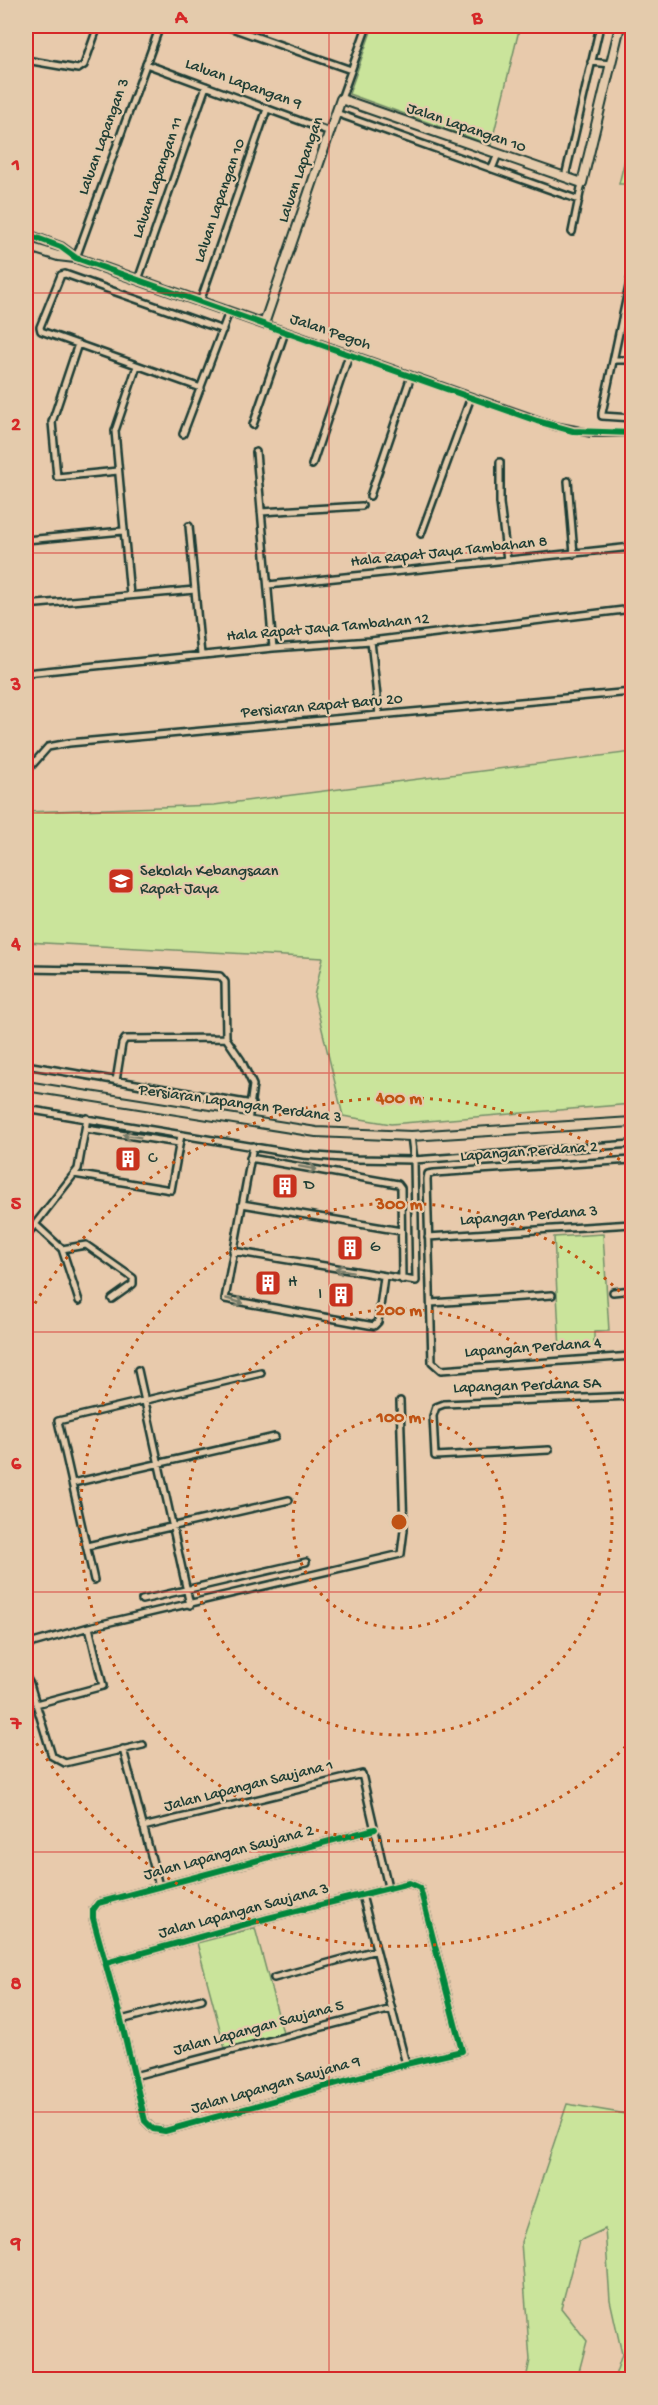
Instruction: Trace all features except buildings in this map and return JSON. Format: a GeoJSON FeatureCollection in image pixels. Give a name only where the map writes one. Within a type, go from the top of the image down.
{"type":"FeatureCollection","features":[{"type":"Feature","properties":{"kind":"street"},"geometry":{"type":"LineString","coordinates":[[26,60],[78,69],[84,65],[98,26]]}},
{"type":"Feature","properties":{"kind":"street","name":"Laluan Lapangan 3"},"geometry":{"type":"LineString","coordinates":[[76,258],[160,26]]}},
{"type":"Feature","properties":{"kind":"street"},"geometry":{"type":"LineString","coordinates":[[226,26],[351,70]]}},
{"type":"Feature","properties":{"kind":"street","name":"Laluan Lapangan"},"geometry":{"type":"LineString","coordinates":[[264,324],[367,26]]}},
{"type":"Feature","properties":{"kind":"street"},"geometry":{"type":"LineString","coordinates":[[565,177],[600,26]]}},
{"type":"Feature","properties":{"kind":"street"},"geometry":{"type":"LineString","coordinates":[[572,232],[620,26]]}},
{"type":"Feature","properties":{"kind":"street"},"geometry":{"type":"LineString","coordinates":[[591,62],[611,64]]}},
{"type":"Feature","properties":{"kind":"street","name":"Laluan Lapangan 9"},"geometry":{"type":"LineString","coordinates":[[146,64],[330,132]]}},
{"type":"Feature","properties":{"kind":"street","name":"Laluan Lapangan 11"},"geometry":{"type":"LineString","coordinates":[[138,280],[206,86]]}},
{"type":"Feature","properties":{"kind":"street","name":"Jalan Lapangan 10"},"geometry":{"type":"LineString","coordinates":[[341,99],[582,183]]}},
{"type":"Feature","properties":{"kind":"street","name":"Laluan Lapangan 10"},"geometry":{"type":"LineString","coordinates":[[200,302],[267,109]]}},
{"type":"Feature","properties":{"kind":"street"},"geometry":{"type":"LineString","coordinates":[[336,113],[579,200]]}},
{"type":"Feature","properties":{"kind":"street"},"geometry":{"type":"LineString","coordinates":[[492,169],[498,154]]}},
{"type":"Feature","properties":{"kind":"street","name":"Jalan Pegoh"},"geometry":{"type":"LineString","coordinates":[[26,234],[61,247],[76,258],[537,421],[573,431],[633,433]]}},
{"type":"Feature","properties":{"kind":"street"},"geometry":{"type":"LineString","coordinates":[[26,246],[58,256],[76,258]]}},
{"type":"Feature","properties":{"kind":"street"},"geometry":{"type":"LineString","coordinates":[[633,272],[630,300],[602,413],[602,416],[633,418]]}},
{"type":"Feature","properties":{"kind":"street"},"geometry":{"type":"LineString","coordinates":[[201,388],[41,331],[40,327],[63,274],[223,330]]}},
{"type":"Feature","properties":{"kind":"street"},"geometry":{"type":"LineString","coordinates":[[183,434],[229,312]]}},
{"type":"Feature","properties":{"kind":"street"},"geometry":{"type":"LineString","coordinates":[[253,425],[285,332]]}},
{"type":"Feature","properties":{"kind":"street"},"geometry":{"type":"LineString","coordinates":[[78,344],[52,422],[57,477],[118,471]]}},
{"type":"Feature","properties":{"kind":"street"},"geometry":{"type":"LineString","coordinates":[[312,465],[349,354]]}},
{"type":"Feature","properties":{"kind":"street"},"geometry":{"type":"LineString","coordinates":[[614,360],[633,360]]}},
{"type":"Feature","properties":{"kind":"street"},"geometry":{"type":"LineString","coordinates":[[130,595],[115,432],[137,366]]}},
{"type":"Feature","properties":{"kind":"street"},"geometry":{"type":"LineString","coordinates":[[370,496],[411,376]]}},
{"type":"Feature","properties":{"kind":"street"},"geometry":{"type":"LineString","coordinates":[[421,534],[471,397]]}},
{"type":"Feature","properties":{"kind":"street"},"geometry":{"type":"LineString","coordinates":[[256,452],[273,648]]}},
{"type":"Feature","properties":{"kind":"street"},"geometry":{"type":"LineString","coordinates":[[500,462],[500,503],[507,560]]}},
{"type":"Feature","properties":{"kind":"street"},"geometry":{"type":"LineString","coordinates":[[568,481],[574,554]]}},
{"type":"Feature","properties":{"kind":"street"},"geometry":{"type":"LineString","coordinates":[[261,512],[362,506]]}},
{"type":"Feature","properties":{"kind":"street"},"geometry":{"type":"LineString","coordinates":[[189,526],[201,655]]}},
{"type":"Feature","properties":{"kind":"street"},"geometry":{"type":"LineString","coordinates":[[26,540],[123,531]]}},
{"type":"Feature","properties":{"kind":"street","name":"Hala Rapat Jaya Tambahan 8"},"geometry":{"type":"LineString","coordinates":[[268,585],[633,548]]}},
{"type":"Feature","properties":{"kind":"street"},"geometry":{"type":"LineString","coordinates":[[26,605],[195,590]]}},
{"type":"Feature","properties":{"kind":"street","name":"Hala Rapat Jaya Tambahan 12"},"geometry":{"type":"LineString","coordinates":[[26,673],[273,648],[371,641],[633,609]]}},
{"type":"Feature","properties":{"kind":"street"},"geometry":{"type":"LineString","coordinates":[[371,641],[379,715]]}},
{"type":"Feature","properties":{"kind":"street","name":"Persiaran Rapat Baru 20"},"geometry":{"type":"LineString","coordinates":[[26,772],[48,747],[69,743],[633,692]]}},
{"type":"Feature","properties":{"kind":"street"},"geometry":{"type":"LineString","coordinates":[[26,969],[220,976],[225,982],[226,1038],[252,1082],[252,1104],[248,1122]]}},
{"type":"Feature","properties":{"kind":"street"},"geometry":{"type":"LineString","coordinates":[[116,1081],[122,1044],[125,1039],[226,1038]]}},
{"type":"Feature","properties":{"kind":"street"},"geometry":{"type":"LineString","coordinates":[[26,1065],[252,1104]]}},
{"type":"Feature","properties":{"kind":"street","name":"Persiaran Lapangan Perdana 3"},"geometry":{"type":"LineString","coordinates":[[26,1086],[316,1132],[411,1136],[633,1122]]}},
{"type":"Feature","properties":{"kind":"street"},"geometry":{"type":"LineString","coordinates":[[26,1109],[303,1155],[414,1160],[633,1144]]}},
{"type":"Feature","properties":{"kind":"street"},"geometry":{"type":"LineString","coordinates":[[26,1236],[78,1169],[87,1118]]}},
{"type":"Feature","properties":{"kind":"street"},"geometry":{"type":"LineString","coordinates":[[86,1129],[179,1143]]}},
{"type":"Feature","properties":{"kind":"street"},"geometry":{"type":"LineString","coordinates":[[74,1174],[171,1190],[180,1135]]}},
{"type":"Feature","properties":{"kind":"street"},"geometry":{"type":"LineString","coordinates":[[233,1251],[416,1281],[414,1160],[411,1136]]}},
{"type":"Feature","properties":{"kind":"street"},"geometry":{"type":"LineString","coordinates":[[253,1146],[225,1295],[227,1300],[372,1327],[378,1322],[384,1277]]}},
{"type":"Feature","properties":{"kind":"street"},"geometry":{"type":"LineString","coordinates":[[250,1158],[398,1184],[401,1188],[402,1280]]}},
{"type":"Feature","properties":{"kind":"street","name":"Lapangan Perdana 2"},"geometry":{"type":"LineString","coordinates":[[428,1237],[426,1179],[428,1174],[633,1160]]}},
{"type":"Feature","properties":{"kind":"street"},"geometry":{"type":"LineString","coordinates":[[242,1204],[401,1231]]}},
{"type":"Feature","properties":{"kind":"street"},"geometry":{"type":"LineString","coordinates":[[26,1223],[36,1225],[62,1249],[79,1301]]}},
{"type":"Feature","properties":{"kind":"street","name":"Lapangan Perdana 3"},"geometry":{"type":"LineString","coordinates":[[428,1237],[633,1224]]}},
{"type":"Feature","properties":{"kind":"street"},"geometry":{"type":"LineString","coordinates":[[428,1237],[431,1303],[552,1295]]}},
{"type":"Feature","properties":{"kind":"street"},"geometry":{"type":"LineString","coordinates":[[62,1249],[86,1245],[133,1278],[133,1284],[112,1299]]}},
{"type":"Feature","properties":{"kind":"street"},"geometry":{"type":"LineString","coordinates":[[613,1292],[633,1290]]}},
{"type":"Feature","properties":{"kind":"street","name":"Lapangan Perdana 4"},"geometry":{"type":"LineString","coordinates":[[431,1303],[432,1362],[441,1370],[632,1356]]}},
{"type":"Feature","properties":{"kind":"street"},"geometry":{"type":"LineString","coordinates":[[138,1370],[190,1605]]}},
{"type":"Feature","properties":{"kind":"street"},"geometry":{"type":"LineString","coordinates":[[94,1580],[58,1421],[261,1373]]}},
{"type":"Feature","properties":{"kind":"street","name":"Lapangan Perdana 5A"},"geometry":{"type":"LineString","coordinates":[[549,1450],[435,1456],[433,1416],[436,1407],[444,1404],[633,1396]]}},
{"type":"Feature","properties":{"kind":"street"},"geometry":{"type":"LineString","coordinates":[[26,1645],[89,1627],[400,1554],[404,1519],[400,1401]]}},
{"type":"Feature","properties":{"kind":"street"},"geometry":{"type":"LineString","coordinates":[[73,1483],[275,1437]]}},
{"type":"Feature","properties":{"kind":"street"},"geometry":{"type":"LineString","coordinates":[[87,1546],[290,1500]]}},
{"type":"Feature","properties":{"kind":"street"},"geometry":{"type":"LineString","coordinates":[[142,1600],[306,1562]]}},
{"type":"Feature","properties":{"kind":"street"},"geometry":{"type":"LineString","coordinates":[[36,1704],[103,1686],[89,1627]]}},
{"type":"Feature","properties":{"kind":"street"},"geometry":{"type":"LineString","coordinates":[[26,1677],[52,1756],[65,1763],[143,1745]]}},
{"type":"Feature","properties":{"kind":"street"},"geometry":{"type":"LineString","coordinates":[[123,1749],[159,1886]]}},
{"type":"Feature","properties":{"kind":"street","name":"Jalan Lapangan Saujana 1"},"geometry":{"type":"LineString","coordinates":[[143,1827],[362,1774],[375,1829]]}},
{"type":"Feature","properties":{"kind":"street"},"geometry":{"type":"LineString","coordinates":[[375,1829],[388,1887]]}},
{"type":"Feature","properties":{"kind":"street","name":"Jalan Lapangan Saujana 2"},"geometry":{"type":"LineString","coordinates":[[93,1910],[98,1903],[375,1829]]}},
{"type":"Feature","properties":{"kind":"street","name":"Jalan Lapangan Saujana 3"},"geometry":{"type":"LineString","coordinates":[[106,1963],[268,1918],[409,1883],[420,1888],[462,2051]]}},
{"type":"Feature","properties":{"kind":"street"},"geometry":{"type":"LineString","coordinates":[[362,1895],[406,2064]]}},
{"type":"Feature","properties":{"kind":"street","name":"Jalan Lapangan Saujana 9"},"geometry":{"type":"LineString","coordinates":[[93,1910],[93,1918],[121,2020],[145,2121],[153,2129],[165,2131],[406,2064],[462,2051]]}},
{"type":"Feature","properties":{"kind":"street"},"geometry":{"type":"LineString","coordinates":[[274,1978],[376,1950]]}},
{"type":"Feature","properties":{"kind":"street"},"geometry":{"type":"LineString","coordinates":[[121,2020],[202,1999]]}},
{"type":"Feature","properties":{"kind":"street","name":"Jalan Lapangan Saujana 5"},"geometry":{"type":"LineString","coordinates":[[134,2076],[392,2009]]}},
{"type":"Feature","properties":{"kind":"green space"},"geometry":{"type":"Polygon","coordinates":[[[373,26],[520,26],[491,145],[349,94],[373,26]]]}},
{"type":"Feature","properties":{"kind":"green space"},"geometry":{"type":"Polygon","coordinates":[[[632,130],[632,184],[619,184],[632,130]]]}},
{"type":"Feature","properties":{"kind":"green space"},"geometry":{"type":"Polygon","coordinates":[[[632,752],[632,1104],[391,1124],[343,1116],[314,996],[323,958],[26,942],[26,812],[214,805],[632,752]]]}},
{"type":"Feature","properties":{"kind":"green space"},"geometry":{"type":"Polygon","coordinates":[[[603,1234],[609,1331],[594,1332],[594,1348],[560,1350],[554,1237],[603,1234]]]}},
{"type":"Feature","properties":{"kind":"green space"},"geometry":{"type":"Polygon","coordinates":[[[255,1928],[283,2033],[225,2048],[197,1943],[255,1928]]]}},
{"type":"Feature","properties":{"kind":"green space"},"geometry":{"type":"Polygon","coordinates":[[[567,2104],[632,2115],[632,2209],[627,2219],[632,2219],[632,2379],[614,2379],[622,2354],[610,2300],[605,2229],[579,2241],[561,2308],[587,2341],[577,2379],[526,2379],[530,2360],[521,2242],[567,2104]]]}},
{"type":"Feature","properties":{"kind":"cycle path"},"geometry":{"type":"LineString","coordinates":[[26,234],[61,247],[76,258],[537,421],[573,431],[632,433]]}},
{"type":"Feature","properties":{"kind":"cycle path"},"geometry":{"type":"LineString","coordinates":[[106,1963],[268,1918],[409,1883],[420,1888],[462,2051],[406,2064],[165,2131],[153,2129],[145,2121],[121,2020],[93,1918],[93,1910],[98,1903],[375,1829]]}},
{"type":"Feature","properties":{"kind":"place","name":"Sekolah Kebangsaan Rapat Jaya"},"geometry":{"type":"Point","coordinates":[121,881]}},
{"type":"Feature","properties":{"kind":"place","name":"C"},"geometry":{"type":"Point","coordinates":[128,1159]}},
{"type":"Feature","properties":{"kind":"place","name":"D"},"geometry":{"type":"Point","coordinates":[285,1186]}},
{"type":"Feature","properties":{"kind":"place","name":"G"},"geometry":{"type":"Point","coordinates":[350,1248]}},
{"type":"Feature","properties":{"kind":"place","name":"H"},"geometry":{"type":"Point","coordinates":[268,1283]}},
{"type":"Feature","properties":{"kind":"place","name":"I"},"geometry":{"type":"Point","coordinates":[341,1295]}}]}
